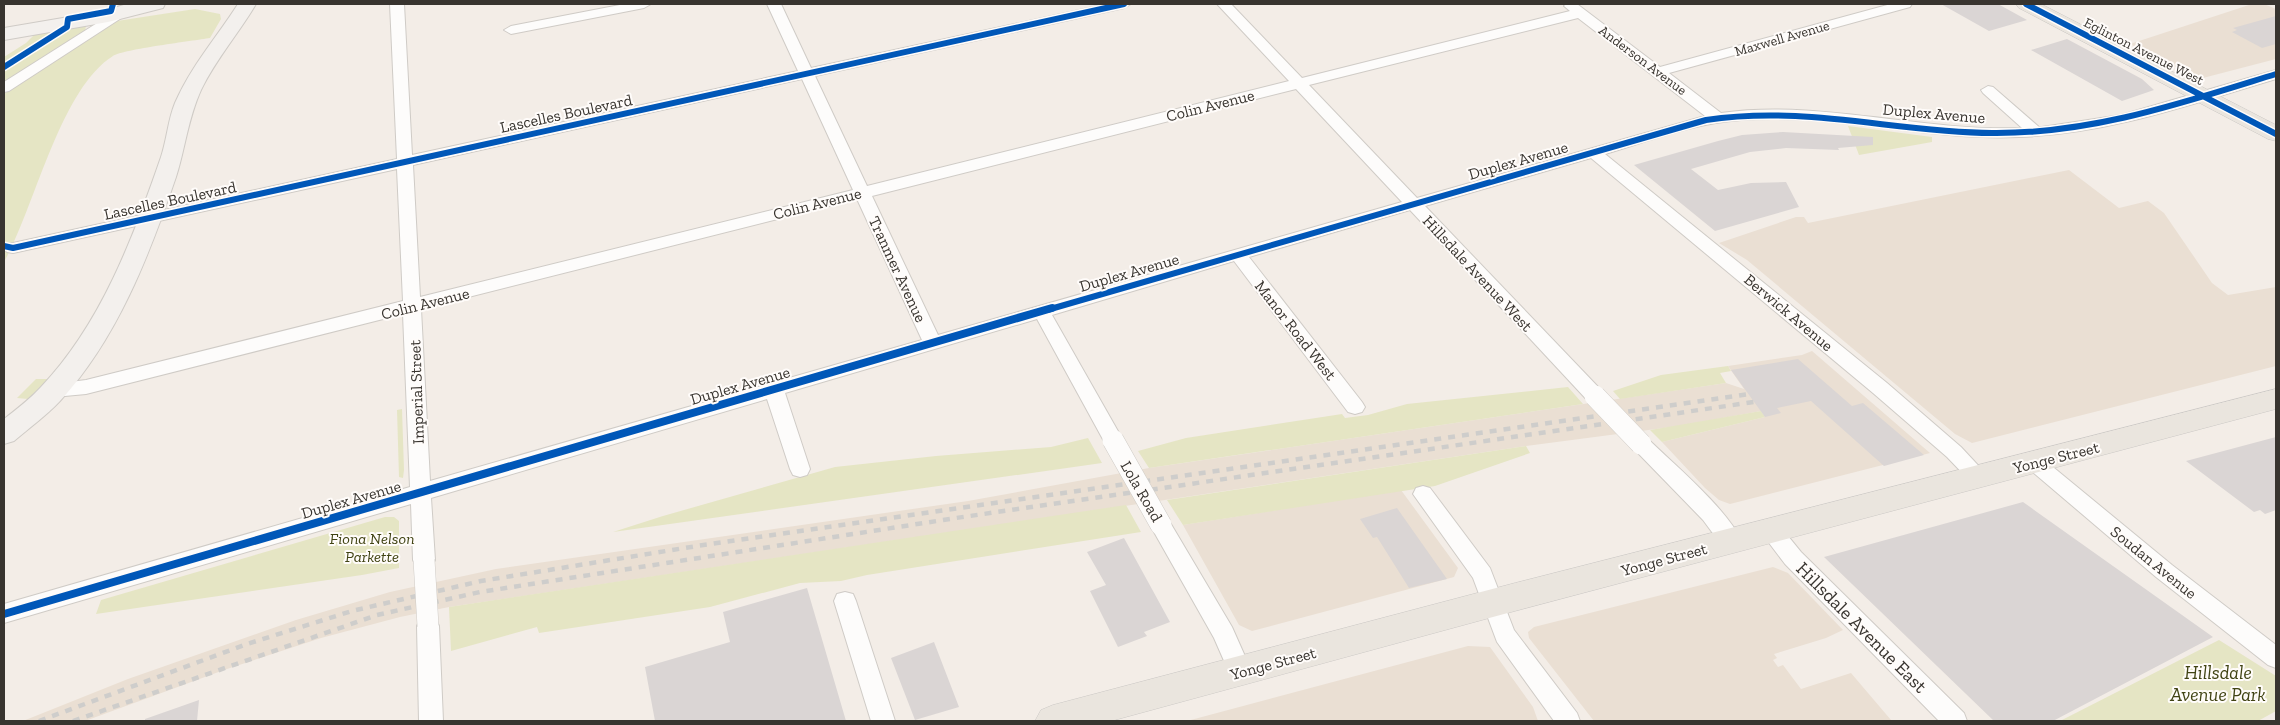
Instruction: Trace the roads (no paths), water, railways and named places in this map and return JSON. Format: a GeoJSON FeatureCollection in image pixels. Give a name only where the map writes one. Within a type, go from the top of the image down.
{"type":"FeatureCollection","features":[{"type":"Feature","properties":{"kind":"main road","name":"Eglinton Avenue West"},"geometry":{"type":"LineString","coordinates":[[2026,4],[2276,134]]}},
{"type":"Feature","properties":{"kind":"main road","name":"Yonge Street"},"geometry":{"type":"LineString","coordinates":[[1053,721],[1492,603],[2276,400]]}},
{"type":"Feature","properties":{"kind":"street"},"geometry":{"type":"LineString","coordinates":[[4,34],[108,16],[124,10],[156,4]]}},
{"type":"Feature","properties":{"kind":"street"},"geometry":{"type":"LineString","coordinates":[[4,434],[54,390],[90,342],[116,298],[150,219],[174,153],[184,105],[200,73],[246,4]]}},
{"type":"Feature","properties":{"kind":"street","name":"Imperial Street"},"geometry":{"type":"LineString","coordinates":[[397,4],[428,626],[431,721]]}},
{"type":"Feature","properties":{"kind":"street"},"geometry":{"type":"LineString","coordinates":[[511,30],[644,4]]}},
{"type":"Feature","properties":{"kind":"street","name":"Tranmer Avenue"},"geometry":{"type":"LineString","coordinates":[[774,4],[933,344]]}},
{"type":"Feature","properties":{"kind":"street","name":"Lascelles Boulevard"},"geometry":{"type":"LineString","coordinates":[[13,248],[1124,4]]}},
{"type":"Feature","properties":{"kind":"street","name":"Hillsdale Avenue West"},"geometry":{"type":"LineString","coordinates":[[1224,4],[1300,82],[1595,396],[1710,514],[1731,541]]}},
{"type":"Feature","properties":{"kind":"street","name":"Maxwell Avenue"},"geometry":{"type":"LineString","coordinates":[[1658,72],[1905,4]]}},
{"type":"Feature","properties":{"kind":"street"},"geometry":{"type":"LineString","coordinates":[[4,28],[112,7],[124,10]]}},
{"type":"Feature","properties":{"kind":"street","name":"Colin Avenue"},"geometry":{"type":"LineString","coordinates":[[54,390],[86,387],[412,306],[1300,82],[1574,8]]}},
{"type":"Feature","properties":{"kind":"street","name":"Anderson Avenue"},"geometry":{"type":"LineString","coordinates":[[1574,8],[1718,118]]}},
{"type":"Feature","properties":{"kind":"street"},"geometry":{"type":"LineString","coordinates":[[4,88],[124,10]]}},
{"type":"Feature","properties":{"kind":"street","name":"Duplex Avenue"},"geometry":{"type":"LineString","coordinates":[[4,614],[1238,254],[1718,118],[1790,113],[1965,132],[2036,132],[2070,129],[2115,120],[2276,74]]}},
{"type":"Feature","properties":{"kind":"street"},"geometry":{"type":"LineString","coordinates":[[1988,90],[2036,132]]}},
{"type":"Feature","properties":{"kind":"street","name":"Berwick Avenue"},"geometry":{"type":"LineString","coordinates":[[1595,153],[1872,382],[1954,452],[1978,476]]}},
{"type":"Feature","properties":{"kind":"street","name":"Manor Road West"},"geometry":{"type":"LineString","coordinates":[[1238,254],[1355,407]]}},
{"type":"Feature","properties":{"kind":"street","name":"Lola Road"},"geometry":{"type":"LineString","coordinates":[[1042,312],[1224,634],[1240,672]]}},
{"type":"Feature","properties":{"kind":"street"},"geometry":{"type":"LineString","coordinates":[[774,390],[800,469]]}},
{"type":"Feature","properties":{"kind":"street","name":"Soudan Avenue"},"geometry":{"type":"LineString","coordinates":[[2034,463],[2164,571],[2276,658]]}},
{"type":"Feature","properties":{"kind":"street"},"geometry":{"type":"LineString","coordinates":[[1423,494],[1482,574],[1505,635],[1568,721]]}},
{"type":"Feature","properties":{"kind":"street","name":"Hillsdale Avenue East"},"geometry":{"type":"LineString","coordinates":[[1771,531],[1793,558],[1955,721]]}},
{"type":"Feature","properties":{"kind":"street"},"geometry":{"type":"LineString","coordinates":[[845,601],[884,721]]}},
{"type":"Feature","properties":{"kind":"railway"},"geometry":{"type":"LineString","coordinates":[[39,721],[247,644],[352,611],[481,581],[697,546],[1749,394]]}},
{"type":"Feature","properties":{"kind":"railway"},"geometry":{"type":"LineString","coordinates":[[73,721],[377,615],[480,592],[956,518],[1754,402]]}},
{"type":"Feature","properties":{"kind":"park label","name":"Fiona Nelson Parkette"},"geometry":{"type":"Point","coordinates":[372,547]}},
{"type":"Feature","properties":{"kind":"park label","name":"Hillsdale Avenue Park"},"geometry":{"type":"Point","coordinates":[2218,683]}}]}
